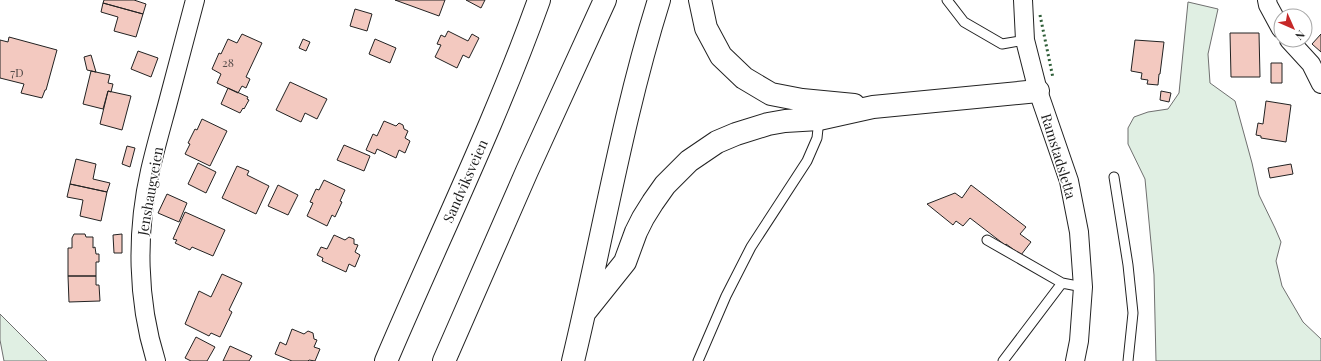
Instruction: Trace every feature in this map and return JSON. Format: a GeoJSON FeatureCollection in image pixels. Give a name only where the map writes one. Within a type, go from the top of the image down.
{"type":"FeatureCollection","features":[{"type":"Feature","properties":{"kind":"main road","name":"Sandviksveien"},"geometry":{"type":"LineString","coordinates":[[386,361],[412,299],[488,130],[525,39],[539,0]]}},
{"type":"Feature","properties":{"kind":"main road"},"geometry":{"type":"LineString","coordinates":[[444,361],[527,171],[605,0]]}},
{"type":"Feature","properties":{"kind":"main road"},"geometry":{"type":"LineString","coordinates":[[573,361],[585,312],[629,106],[659,0]]}},
{"type":"Feature","properties":{"kind":"main road"},"geometry":{"type":"LineString","coordinates":[[700,0],[706,28],[721,56],[744,78],[771,94],[802,100],[873,107]]}},
{"type":"Feature","properties":{"kind":"main road"},"geometry":{"type":"LineString","coordinates":[[585,312],[625,262],[636,232],[652,202],[665,185],[689,161],[717,142],[736,134],[768,124],[785,121],[819,119],[873,107],[1038,91]]}},
{"type":"Feature","properties":{"kind":"street","name":"Jenshaugveien"},"geometry":{"type":"LineString","coordinates":[[156,361],[150,344],[145,319],[142,283],[141,246],[144,209],[150,172],[195,0]]}},
{"type":"Feature","properties":{"kind":"street","name":"Ramstadsletta"},"geometry":{"type":"LineString","coordinates":[[1023,0],[1025,40],[1038,91],[1069,181],[1078,232],[1083,287],[1079,341],[1075,361]]}},
{"type":"Feature","properties":{"kind":"street"},"geometry":{"type":"LineString","coordinates":[[1267,0],[1273,14]]}},
{"type":"Feature","properties":{"kind":"street"},"geometry":{"type":"LineString","coordinates":[[1296,48],[1311,64],[1321,84]]}},
{"type":"Feature","properties":{"kind":"lane"},"geometry":{"type":"LineString","coordinates":[[947,0],[964,22],[1002,44],[1025,40]]}},
{"type":"Feature","properties":{"kind":"lane"},"geometry":{"type":"LineString","coordinates":[[698,361],[726,296],[751,247],[807,161],[817,138],[819,119]]}},
{"type":"Feature","properties":{"kind":"lane"},"geometry":{"type":"LineString","coordinates":[[1114,177],[1128,265],[1133,313],[1128,361]]}},
{"type":"Feature","properties":{"kind":"lane"},"geometry":{"type":"LineString","coordinates":[[987,240],[1062,283],[1083,287]]}},
{"type":"Feature","properties":{"kind":"lane"},"geometry":{"type":"LineString","coordinates":[[1003,361],[1062,283]]}},
{"type":"Feature","properties":{"kind":"green space"},"geometry":{"type":"Polygon","coordinates":[[[1188,2],[1218,9],[1208,54],[1210,83],[1235,101],[1259,195],[1281,242],[1276,261],[1282,286],[1303,322],[1321,339],[1321,361],[1156,361],[1154,275],[1145,179],[1128,144],[1128,128],[1134,117],[1148,112],[1168,109],[1179,93],[1188,2]]]}},
{"type":"Feature","properties":{"kind":"green space"},"geometry":{"type":"Polygon","coordinates":[[[0,314],[47,361],[4,361],[0,340],[0,314]]]}},
{"type":"Feature","properties":{"kind":"building"},"geometry":{"type":"Polygon","coordinates":[[[104,0],[134,0],[146,4],[143,14],[103,3],[104,0]]]}},
{"type":"Feature","properties":{"kind":"building"},"geometry":{"type":"Polygon","coordinates":[[[395,0],[445,0],[439,16],[395,0]]]}},
{"type":"Feature","properties":{"kind":"building"},"geometry":{"type":"Polygon","coordinates":[[[466,0],[485,0],[481,8],[466,0]]]}},
{"type":"Feature","properties":{"kind":"building"},"geometry":{"type":"Polygon","coordinates":[[[103,3],[143,14],[136,37],[114,31],[118,17],[101,12],[103,3]]]}},
{"type":"Feature","properties":{"kind":"building"},"geometry":{"type":"Polygon","coordinates":[[[355,9],[372,14],[367,31],[350,26],[355,9]]]}},
{"type":"Feature","properties":{"kind":"building"},"geometry":{"type":"Polygon","coordinates":[[[448,31],[468,41],[472,34],[479,38],[469,58],[463,55],[457,68],[435,57],[441,45],[437,44],[441,35],[445,37],[448,31]]]}},
{"type":"Feature","properties":{"kind":"building"},"geometry":{"type":"Polygon","coordinates":[[[1230,33],[1259,33],[1260,77],[1231,77],[1230,33]]]}},
{"type":"Feature","properties":{"kind":"building"},"geometry":{"type":"Polygon","coordinates":[[[242,34],[262,43],[246,77],[250,79],[246,88],[242,86],[238,93],[217,83],[221,74],[212,69],[219,53],[221,54],[228,39],[237,43],[242,34]]]}},
{"type":"Feature","properties":{"kind":"building"},"geometry":{"type":"Polygon","coordinates":[[[1321,34],[1321,52],[1313,45],[1321,34]]]}},
{"type":"Feature","properties":{"kind":"building"},"geometry":{"type":"Polygon","coordinates":[[[9,37],[57,50],[46,90],[42,98],[21,93],[24,84],[0,78],[0,40],[8,42],[9,37]]]}},
{"type":"Feature","properties":{"kind":"building"},"geometry":{"type":"Polygon","coordinates":[[[303,39],[310,42],[306,51],[299,48],[303,39]]]}},
{"type":"Feature","properties":{"kind":"building"},"geometry":{"type":"Polygon","coordinates":[[[375,39],[396,48],[390,63],[369,54],[375,39]]]}},
{"type":"Feature","properties":{"kind":"building"},"geometry":{"type":"Polygon","coordinates":[[[1135,40],[1164,42],[1158,85],[1147,84],[1148,80],[1141,79],[1142,73],[1131,71],[1135,40]]]}},
{"type":"Feature","properties":{"kind":"building"},"geometry":{"type":"Polygon","coordinates":[[[138,51],[158,58],[151,77],[131,69],[138,51]]]}},
{"type":"Feature","properties":{"kind":"building"},"geometry":{"type":"Polygon","coordinates":[[[91,55],[96,72],[87,70],[84,57],[91,55]]]}},
{"type":"Feature","properties":{"kind":"building"},"geometry":{"type":"Polygon","coordinates":[[[1271,63],[1282,63],[1282,83],[1271,83],[1271,63]]]}},
{"type":"Feature","properties":{"kind":"building"},"geometry":{"type":"Polygon","coordinates":[[[91,71],[110,75],[108,83],[113,84],[111,92],[108,91],[103,109],[83,104],[91,71]]]}},
{"type":"Feature","properties":{"kind":"building"},"geometry":{"type":"Polygon","coordinates":[[[290,82],[327,99],[317,119],[305,113],[301,122],[276,110],[290,82]]]}},
{"type":"Feature","properties":{"kind":"building"},"geometry":{"type":"Polygon","coordinates":[[[228,88],[248,97],[247,99],[249,100],[240,113],[221,104],[228,88]]]}},
{"type":"Feature","properties":{"kind":"building"},"geometry":{"type":"Polygon","coordinates":[[[108,91],[131,96],[122,130],[100,124],[108,91]]]}},
{"type":"Feature","properties":{"kind":"building"},"geometry":{"type":"Polygon","coordinates":[[[1161,91],[1171,93],[1169,102],[1160,100],[1161,91]]]}},
{"type":"Feature","properties":{"kind":"building"},"geometry":{"type":"Polygon","coordinates":[[[1266,101],[1291,105],[1286,142],[1261,138],[1261,136],[1256,135],[1258,123],[1263,124],[1266,101]]]}},
{"type":"Feature","properties":{"kind":"building"},"geometry":{"type":"Polygon","coordinates":[[[202,119],[227,131],[210,166],[185,154],[190,144],[188,143],[195,129],[197,130],[202,119]]]}},
{"type":"Feature","properties":{"kind":"building"},"geometry":{"type":"Polygon","coordinates":[[[384,121],[396,126],[399,123],[408,131],[405,138],[410,141],[405,153],[399,150],[396,158],[377,149],[375,154],[366,150],[373,134],[377,136],[384,121]]]}},
{"type":"Feature","properties":{"kind":"building"},"geometry":{"type":"Polygon","coordinates":[[[344,145],[370,156],[364,171],[337,160],[344,145]]]}},
{"type":"Feature","properties":{"kind":"building"},"geometry":{"type":"Polygon","coordinates":[[[127,146],[135,148],[130,167],[122,164],[127,146]]]}},
{"type":"Feature","properties":{"kind":"building"},"geometry":{"type":"Polygon","coordinates":[[[76,159],[96,164],[93,179],[110,183],[107,192],[70,184],[76,159]]]}},
{"type":"Feature","properties":{"kind":"building"},"geometry":{"type":"Polygon","coordinates":[[[198,163],[216,172],[206,193],[188,184],[198,163]]]}},
{"type":"Feature","properties":{"kind":"building"},"geometry":{"type":"Polygon","coordinates":[[[1291,164],[1293,174],[1270,178],[1268,168],[1291,164]]]}},
{"type":"Feature","properties":{"kind":"building"},"geometry":{"type":"Polygon","coordinates":[[[237,166],[249,171],[247,175],[269,186],[256,214],[222,198],[237,166]]]}},
{"type":"Feature","properties":{"kind":"building"},"geometry":{"type":"Polygon","coordinates":[[[324,180],[345,190],[340,201],[342,202],[335,217],[332,215],[327,226],[307,216],[313,203],[310,202],[316,189],[319,190],[324,180]]]}},
{"type":"Feature","properties":{"kind":"building"},"geometry":{"type":"Polygon","coordinates":[[[70,184],[107,192],[101,221],[80,216],[83,200],[67,197],[70,184]]]}},
{"type":"Feature","properties":{"kind":"building"},"geometry":{"type":"Polygon","coordinates":[[[278,185],[298,195],[288,215],[268,206],[278,185]]]}},
{"type":"Feature","properties":{"kind":"building"},"geometry":{"type":"Polygon","coordinates":[[[971,185],[1026,227],[1020,234],[1031,242],[1021,255],[1006,244],[1005,245],[970,218],[963,226],[956,221],[953,225],[927,204],[955,193],[962,198],[971,185]]]}},
{"type":"Feature","properties":{"kind":"building"},"geometry":{"type":"Polygon","coordinates":[[[167,194],[187,203],[179,222],[158,213],[167,194]]]}},
{"type":"Feature","properties":{"kind":"building"},"geometry":{"type":"Polygon","coordinates":[[[185,212],[225,230],[213,256],[192,247],[190,250],[175,243],[177,240],[173,239],[185,212]]]}},
{"type":"Feature","properties":{"kind":"building"},"geometry":{"type":"Polygon","coordinates":[[[74,234],[85,234],[86,237],[93,237],[93,248],[95,247],[96,254],[99,254],[99,262],[96,262],[96,276],[68,276],[68,248],[72,248],[72,238],[74,234]]]}},
{"type":"Feature","properties":{"kind":"building"},"geometry":{"type":"Polygon","coordinates":[[[122,234],[122,253],[114,253],[113,235],[122,234]]]}},
{"type":"Feature","properties":{"kind":"building"},"geometry":{"type":"Polygon","coordinates":[[[334,235],[345,240],[349,237],[354,239],[354,244],[358,245],[355,252],[360,255],[355,267],[349,264],[346,272],[322,261],[323,258],[317,255],[321,247],[327,249],[334,235]]]}},
{"type":"Feature","properties":{"kind":"building"},"geometry":{"type":"Polygon","coordinates":[[[222,274],[242,283],[229,310],[232,312],[220,337],[211,333],[209,336],[185,324],[199,291],[211,297],[222,274]]]}},
{"type":"Feature","properties":{"kind":"building"},"geometry":{"type":"Polygon","coordinates":[[[68,276],[96,276],[96,285],[99,285],[100,301],[69,302],[68,276]]]}},
{"type":"Feature","properties":{"kind":"building"},"geometry":{"type":"Polygon","coordinates":[[[292,329],[304,334],[308,331],[313,333],[314,339],[317,340],[314,347],[320,349],[315,361],[292,361],[275,354],[280,342],[286,345],[292,329]]]}},
{"type":"Feature","properties":{"kind":"building"},"geometry":{"type":"Polygon","coordinates":[[[196,337],[215,347],[207,361],[191,361],[185,358],[196,337]]]}},
{"type":"Feature","properties":{"kind":"building"},"geometry":{"type":"Polygon","coordinates":[[[230,346],[252,356],[249,361],[223,361],[230,346]]]}},
{"type":"Feature","properties":{"kind":"hedge"},"geometry":{"type":"LineString","coordinates":[[1040,15],[1053,78]]}}]}
